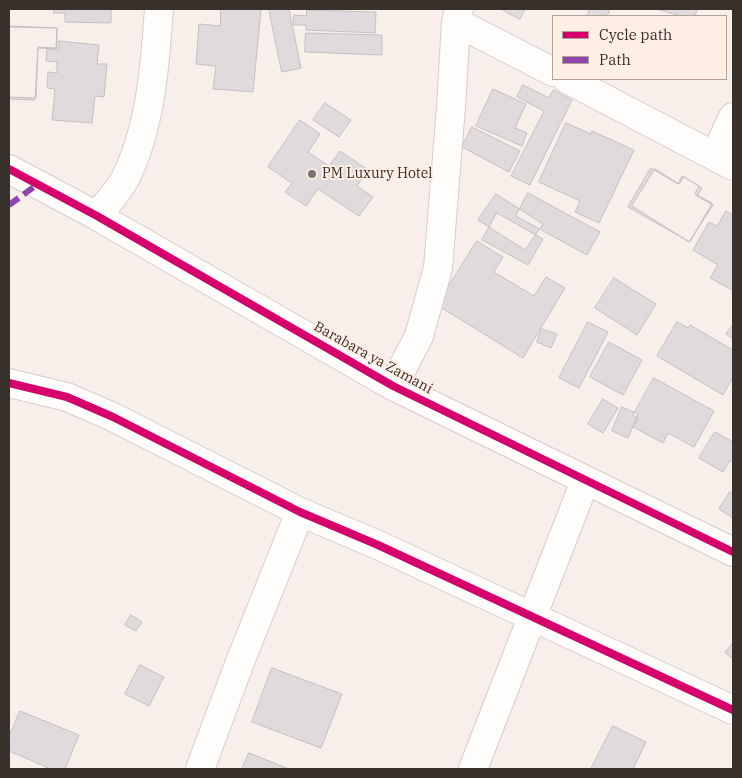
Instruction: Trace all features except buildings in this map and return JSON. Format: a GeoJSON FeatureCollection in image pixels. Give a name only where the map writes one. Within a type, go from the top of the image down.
{"type":"FeatureCollection","features":[{"type":"Feature","properties":{"kind":"street"},"geometry":{"type":"LineString","coordinates":[[97,216],[124,179],[146,124],[156,49],[158,9]]}},
{"type":"Feature","properties":{"kind":"street"},"geometry":{"type":"LineString","coordinates":[[393,386],[419,336],[438,268],[458,15],[552,71]]}},
{"type":"Feature","properties":{"kind":"street"},"geometry":{"type":"LineString","coordinates":[[569,80],[724,161],[733,117]]}},
{"type":"Feature","properties":{"kind":"street","name":"Barabara ya Zamani"},"geometry":{"type":"LineString","coordinates":[[9,169],[97,216],[393,386],[733,552]]}},
{"type":"Feature","properties":{"kind":"street"},"geometry":{"type":"LineString","coordinates":[[9,383],[67,397],[113,418],[300,512],[378,545],[733,710]]}},
{"type":"Feature","properties":{"kind":"street"},"geometry":{"type":"LineString","coordinates":[[473,769],[585,481]]}},
{"type":"Feature","properties":{"kind":"street"},"geometry":{"type":"LineString","coordinates":[[200,769],[240,662],[300,512]]}},
{"type":"Feature","properties":{"kind":"marked path"},"geometry":{"type":"LineString","coordinates":[[9,205],[38,184]]}},
{"type":"Feature","properties":{"kind":"cycle path"},"geometry":{"type":"LineString","coordinates":[[9,169],[97,216],[393,386],[733,552]]}},
{"type":"Feature","properties":{"kind":"cycle path"},"geometry":{"type":"LineString","coordinates":[[9,383],[67,397],[113,417],[300,512],[378,545],[733,710]]}},
{"type":"Feature","properties":{"kind":"place","name":"PM Luxury Hotel"},"geometry":{"type":"Point","coordinates":[312,174]}}]}
